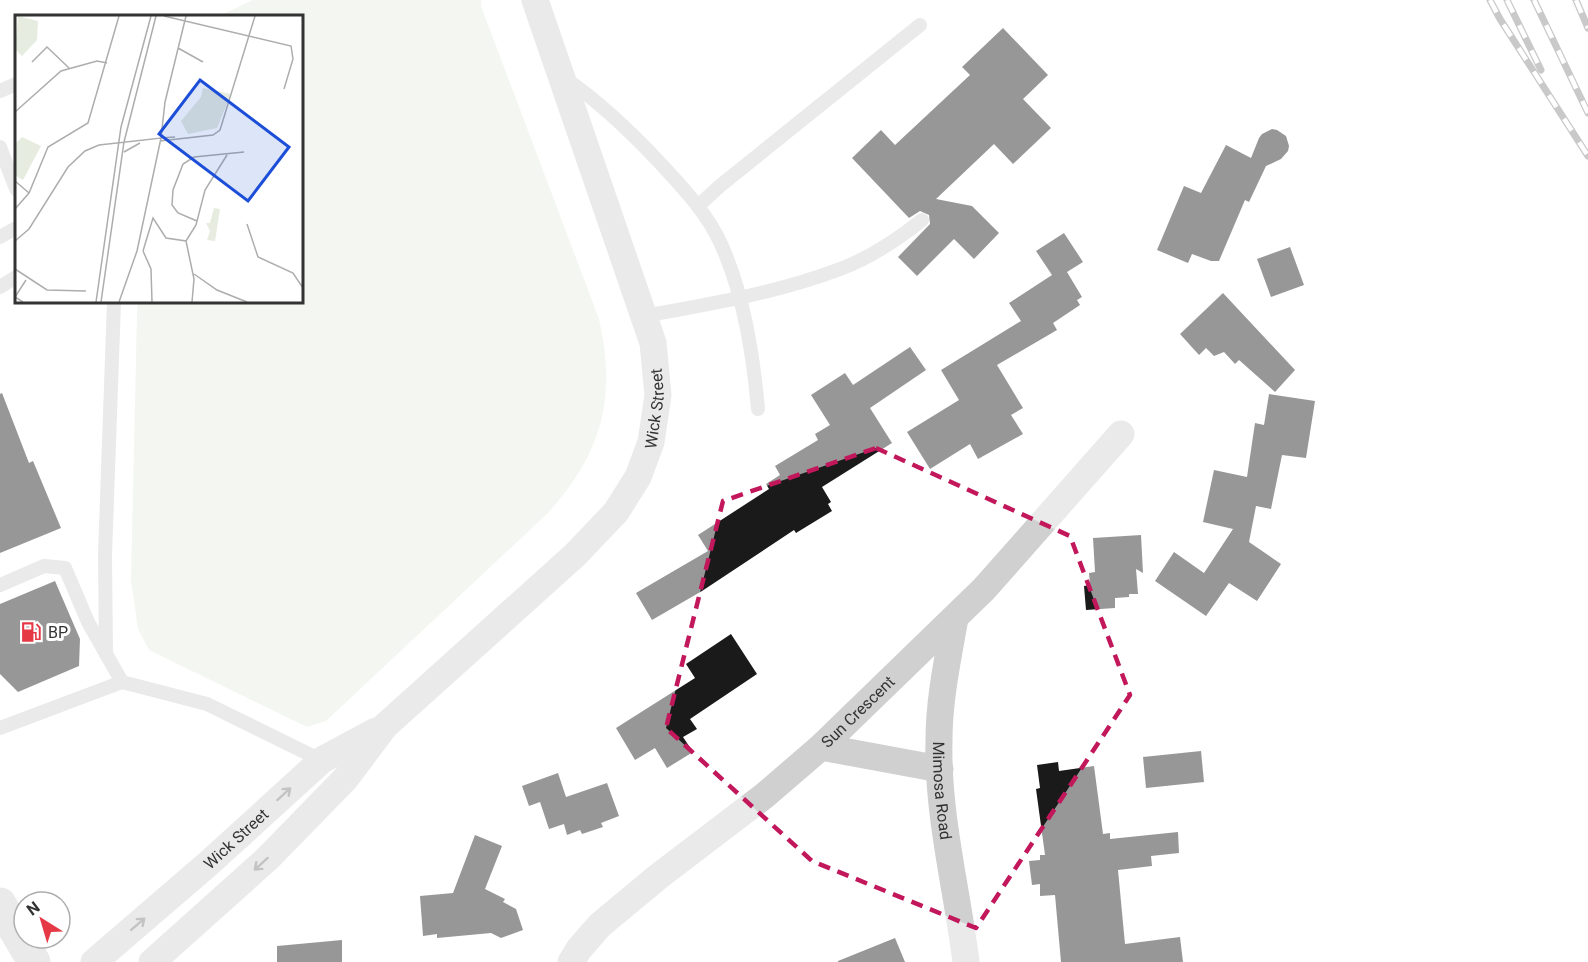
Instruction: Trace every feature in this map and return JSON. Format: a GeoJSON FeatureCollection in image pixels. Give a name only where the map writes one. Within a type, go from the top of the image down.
{"type":"FeatureCollection","features":[{"type":"Feature","properties":{"kind":"street","name":"Wick Street"},"geometry":{"type":"LineString","coordinates":[[152,962],[268,858],[346,778],[385,726],[575,555],[616,512],[638,477],[651,442],[657,407],[653,343],[535,0]]}},
{"type":"Feature","properties":{"kind":"street","name":"Sun Crescent"},"geometry":{"type":"LineString","coordinates":[[571,962],[600,925],[659,876],[764,796],[821,747],[984,589],[1121,434]]}},
{"type":"Feature","properties":{"kind":"street","name":"Mimosa Road"},"geometry":{"type":"LineString","coordinates":[[955,618],[941,700],[939,742],[944,814],[966,962]]}},
{"type":"Feature","properties":{"kind":"street","name":"Wick Street"},"geometry":{"type":"LineString","coordinates":[[94,962],[209,863],[322,760],[385,726]]}},
{"type":"Feature","properties":{"kind":"street"},"geometry":{"type":"LineString","coordinates":[[821,747],[940,769]]}},
{"type":"Feature","properties":{"kind":"street"},"geometry":{"type":"LineString","coordinates":[[0,904],[34,962]]}},
{"type":"Feature","properties":{"kind":"lane"},"geometry":{"type":"LineString","coordinates":[[698,206],[721,184],[920,26]]}},
{"type":"Feature","properties":{"kind":"lane"},"geometry":{"type":"LineString","coordinates":[[562,76],[584,91],[619,121],[679,183],[698,206],[721,244],[730,265],[753,357],[758,409]]}},
{"type":"Feature","properties":{"kind":"lane"},"geometry":{"type":"LineString","coordinates":[[0,91],[15,84]]}},
{"type":"Feature","properties":{"kind":"lane"},"geometry":{"type":"LineString","coordinates":[[0,147],[15,186]]}},
{"type":"Feature","properties":{"kind":"lane"},"geometry":{"type":"LineString","coordinates":[[644,316],[739,299],[841,269],[897,240],[922,220]]}},
{"type":"Feature","properties":{"kind":"lane"},"geometry":{"type":"LineString","coordinates":[[0,237],[15,229]]}},
{"type":"Feature","properties":{"kind":"lane"},"geometry":{"type":"LineString","coordinates":[[0,286],[15,278]]}},
{"type":"Feature","properties":{"kind":"lane"},"geometry":{"type":"LineString","coordinates":[[106,654],[105,555],[114,303]]}},
{"type":"Feature","properties":{"kind":"lane"},"geometry":{"type":"LineString","coordinates":[[0,585],[44,566],[65,568],[88,622],[122,682]]}},
{"type":"Feature","properties":{"kind":"lane"},"geometry":{"type":"LineString","coordinates":[[1,725],[122,682],[207,704],[322,760],[346,778]]}},
{"type":"Feature","properties":{"kind":"highlighted area"},"geometry":{"type":"Polygon","coordinates":[[[876,448],[1070,536],[1130,695],[976,928],[812,861],[666,728],[723,501],[876,448]]]}},
{"type":"Feature","properties":{"kind":"shaded area"},"geometry":{"type":"Polygon","coordinates":[[[253,0],[481,0],[481,6],[599,319],[604,348],[605,399],[600,423],[593,446],[566,491],[548,513],[326,721],[307,727],[149,650],[138,629],[131,580],[138,303],[303,303],[303,15],[221,15],[253,0]]]}},
{"type":"Feature","properties":{"kind":"building"},"geometry":{"type":"Polygon","coordinates":[[[1003,28],[1048,75],[1023,99],[1051,128],[1013,164],[994,144],[936,199],[972,206],[999,233],[974,259],[954,239],[917,276],[898,257],[930,224],[929,215],[920,211],[909,218],[852,158],[881,130],[895,145],[970,75],[962,67],[1003,28]]]}},
{"type":"Feature","properties":{"kind":"building"},"geometry":{"type":"Polygon","coordinates":[[[1272,129],[1286,136],[1288,151],[1281,159],[1266,166],[1249,202],[1245,200],[1219,261],[1211,261],[1192,254],[1188,263],[1157,250],[1184,186],[1201,193],[1226,145],[1251,158],[1259,138],[1272,129]]]}},
{"type":"Feature","properties":{"kind":"building"},"geometry":{"type":"Polygon","coordinates":[[[1064,233],[1083,262],[1067,272],[1082,297],[1077,300],[1080,305],[1053,323],[1057,330],[997,365],[1023,408],[1011,415],[1023,434],[978,459],[970,444],[930,469],[907,432],[959,400],[941,370],[1021,321],[1009,303],[1052,275],[1036,251],[1064,233]]]}},
{"type":"Feature","properties":{"kind":"building"},"geometry":{"type":"Polygon","coordinates":[[[1290,247],[1304,285],[1271,297],[1257,259],[1290,247]]]}},
{"type":"Feature","properties":{"kind":"building"},"geometry":{"type":"Polygon","coordinates":[[[1223,293],[1295,370],[1275,392],[1239,360],[1235,364],[1224,352],[1214,356],[1206,348],[1199,355],[1180,334],[1223,293]]]}},
{"type":"Feature","properties":{"kind":"building"},"geometry":{"type":"Polygon","coordinates":[[[910,347],[926,370],[870,408],[892,443],[822,487],[831,502],[828,504],[832,511],[796,533],[794,530],[702,591],[652,620],[636,593],[708,551],[698,535],[769,489],[766,484],[780,475],[775,466],[818,440],[815,434],[830,425],[811,395],[845,373],[853,385],[910,347]]]}},
{"type":"Feature","properties":{"kind":"building"},"geometry":{"type":"Polygon","coordinates":[[[2,393],[29,463],[33,461],[61,528],[0,553],[0,394],[2,393]]]}},
{"type":"Feature","properties":{"kind":"building"},"geometry":{"type":"Polygon","coordinates":[[[1269,394],[1315,401],[1306,458],[1282,455],[1271,509],[1256,506],[1249,542],[1281,564],[1257,601],[1229,583],[1206,616],[1155,581],[1174,552],[1204,573],[1233,529],[1203,522],[1214,470],[1247,477],[1255,423],[1264,425],[1269,394]]]}},
{"type":"Feature","properties":{"kind":"building"},"geometry":{"type":"Polygon","coordinates":[[[1141,535],[1143,573],[1136,569],[1138,594],[1115,598],[1115,608],[1086,610],[1084,586],[1090,585],[1089,573],[1095,572],[1093,538],[1141,535]]]}},
{"type":"Feature","properties":{"kind":"building"},"geometry":{"type":"Polygon","coordinates":[[[55,581],[80,639],[79,666],[18,692],[0,674],[0,604],[55,581]]]}},
{"type":"Feature","properties":{"kind":"building"},"geometry":{"type":"Polygon","coordinates":[[[731,634],[757,674],[690,719],[697,729],[683,737],[693,752],[667,768],[655,748],[635,760],[616,728],[695,678],[686,664],[731,634]]]}},
{"type":"Feature","properties":{"kind":"building"},"geometry":{"type":"Polygon","coordinates":[[[1201,751],[1204,782],[1146,788],[1143,757],[1201,751]]]}},
{"type":"Feature","properties":{"kind":"building"},"geometry":{"type":"Polygon","coordinates":[[[1058,762],[1059,771],[1094,766],[1103,834],[1110,833],[1110,839],[1178,832],[1179,853],[1151,856],[1152,866],[1118,870],[1125,944],[1180,937],[1183,962],[1061,962],[1055,895],[1040,896],[1040,884],[1032,885],[1029,861],[1040,860],[1040,855],[1045,855],[1036,789],[1040,788],[1037,765],[1058,762]]]}},
{"type":"Feature","properties":{"kind":"building"},"geometry":{"type":"Polygon","coordinates":[[[558,773],[566,797],[607,783],[619,816],[601,823],[603,827],[582,834],[580,830],[567,835],[564,824],[549,829],[540,802],[529,806],[522,786],[558,773]]]}},
{"type":"Feature","properties":{"kind":"building"},"geometry":{"type":"Polygon","coordinates":[[[475,835],[502,846],[485,889],[505,899],[503,902],[516,909],[523,930],[501,938],[491,933],[437,938],[437,934],[423,936],[420,896],[453,893],[475,835]]]}},
{"type":"Feature","properties":{"kind":"building"},"geometry":{"type":"Polygon","coordinates":[[[895,938],[905,962],[838,962],[838,961],[895,938]]]}},
{"type":"Feature","properties":{"kind":"building"},"geometry":{"type":"Polygon","coordinates":[[[342,940],[342,962],[277,962],[277,946],[342,940]]]}},
{"type":"Feature","properties":{"kind":"railway"},"geometry":{"type":"LineString","coordinates":[[1490,0],[1588,156]]}},
{"type":"Feature","properties":{"kind":"railway"},"geometry":{"type":"LineString","coordinates":[[1507,0],[1541,70]]}},
{"type":"Feature","properties":{"kind":"railway"},"geometry":{"type":"LineString","coordinates":[[1534,0],[1588,113]]}},
{"type":"Feature","properties":{"kind":"railway"},"geometry":{"type":"LineString","coordinates":[[1576,0],[1588,28]]}},
{"type":"Feature","properties":{"kind":"place","name":"BP"},"geometry":{"type":"Point","coordinates":[31,632]}}]}
